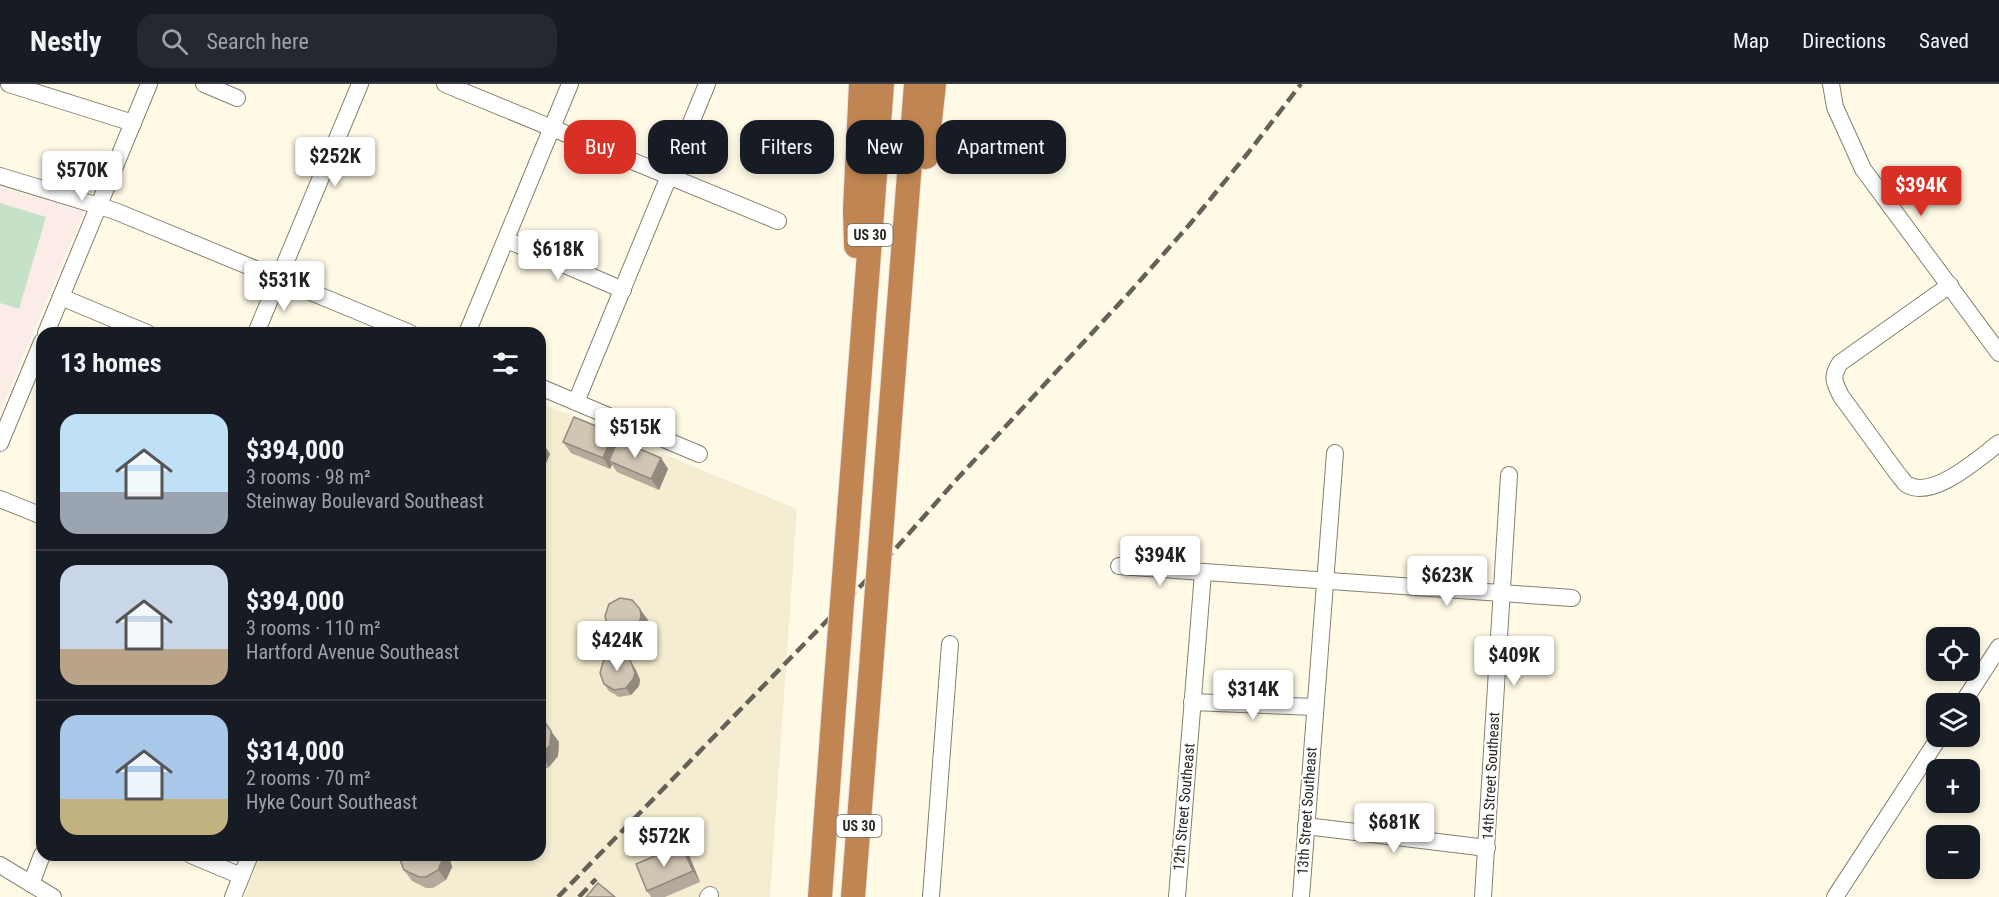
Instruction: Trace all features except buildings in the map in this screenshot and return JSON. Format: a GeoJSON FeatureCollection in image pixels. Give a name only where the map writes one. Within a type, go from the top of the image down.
{"type":"FeatureCollection","features":[{"type":"Feature","properties":{"kind":"highway"},"geometry":{"type":"LineString","coordinates":[[858,386],[855,210],[861,84]]}},
{"type":"Feature","properties":{"kind":"highway","name":"US 30"},"geometry":{"type":"LineString","coordinates":[[820,888],[882,84]]}},
{"type":"Feature","properties":{"kind":"highway","name":"US 30"},"geometry":{"type":"LineString","coordinates":[[854,888],[916,84]]}},
{"type":"Feature","properties":{"kind":"highway"},"geometry":{"type":"LineString","coordinates":[[900,285],[923,186],[934,84]]}},
{"type":"Feature","properties":{"kind":"street"},"geometry":{"type":"LineString","coordinates":[[9,84],[133,123]]}},
{"type":"Feature","properties":{"kind":"street"},"geometry":{"type":"LineString","coordinates":[[48,327],[149,84]]}},
{"type":"Feature","properties":{"kind":"street"},"geometry":{"type":"LineString","coordinates":[[204,84],[237,98]]}},
{"type":"Feature","properties":{"kind":"street"},"geometry":{"type":"LineString","coordinates":[[259,327],[360,84]]}},
{"type":"Feature","properties":{"kind":"street"},"geometry":{"type":"LineString","coordinates":[[445,84],[778,220]]}},
{"type":"Feature","properties":{"kind":"street"},"geometry":{"type":"LineString","coordinates":[[470,327],[570,84]]}},
{"type":"Feature","properties":{"kind":"street"},"geometry":{"type":"LineString","coordinates":[[576,402],[707,84]]}},
{"type":"Feature","properties":{"kind":"street"},"geometry":{"type":"LineString","coordinates":[[1831,84],[1835,107],[1863,169],[1999,353]]}},
{"type":"Feature","properties":{"kind":"street"},"geometry":{"type":"LineString","coordinates":[[0,176],[99,206],[396,327]]}},
{"type":"Feature","properties":{"kind":"street"},"geometry":{"type":"LineString","coordinates":[[507,240],[622,290]]}},
{"type":"Feature","properties":{"kind":"street"},"geometry":{"type":"LineString","coordinates":[[1950,285],[1840,363],[1834,372],[1835,384],[1841,396],[1906,483],[1932,487],[1944,482],[1999,443]]}},
{"type":"Feature","properties":{"kind":"street"},"geometry":{"type":"LineString","coordinates":[[61,297],[133,327]]}},
{"type":"Feature","properties":{"kind":"street"},"geometry":{"type":"LineString","coordinates":[[0,443],[36,371]]}},
{"type":"Feature","properties":{"kind":"street"},"geometry":{"type":"LineString","coordinates":[[546,390],[699,454]]}},
{"type":"Feature","properties":{"kind":"street","name":"13th Street Southeast"},"geometry":{"type":"LineString","coordinates":[[1301,897],[1335,453]]}},
{"type":"Feature","properties":{"kind":"street","name":"14th Street Southeast"},"geometry":{"type":"LineString","coordinates":[[1484,897],[1509,475]]}},
{"type":"Feature","properties":{"kind":"street"},"geometry":{"type":"LineString","coordinates":[[0,499],[36,514]]}},
{"type":"Feature","properties":{"kind":"street"},"geometry":{"type":"LineString","coordinates":[[1119,566],[1572,598]]}},
{"type":"Feature","properties":{"kind":"street","name":"12th Street Southeast"},"geometry":{"type":"LineString","coordinates":[[1177,897],[1203,573]]}},
{"type":"Feature","properties":{"kind":"street"},"geometry":{"type":"LineString","coordinates":[[931,897],[950,644]]}},
{"type":"Feature","properties":{"kind":"street"},"geometry":{"type":"LineString","coordinates":[[1969,693],[1999,647]]}},
{"type":"Feature","properties":{"kind":"street"},"geometry":{"type":"LineString","coordinates":[[1192,702],[1315,707]]}},
{"type":"Feature","properties":{"kind":"street"},"geometry":{"type":"LineString","coordinates":[[1835,897],[1933,747]]}},
{"type":"Feature","properties":{"kind":"street"},"geometry":{"type":"LineString","coordinates":[[1306,826],[1487,848]]}},
{"type":"Feature","properties":{"kind":"street"},"geometry":{"type":"LineString","coordinates":[[31,884],[40,861]]}},
{"type":"Feature","properties":{"kind":"street"},"geometry":{"type":"LineString","coordinates":[[206,861],[242,876]]}},
{"type":"Feature","properties":{"kind":"street"},"geometry":{"type":"LineString","coordinates":[[233,897],[248,861]]}},
{"type":"Feature","properties":{"kind":"street"},"geometry":{"type":"LineString","coordinates":[[0,865],[53,897]]}},
{"type":"Feature","properties":{"kind":"shaded area"},"geometry":{"type":"Polygon","coordinates":[[[0,187],[84,211],[0,412],[0,187]]]}},
{"type":"Feature","properties":{"kind":"shaded area"},"geometry":{"type":"Polygon","coordinates":[[[546,405],[797,509],[770,897],[244,897],[259,861],[546,861],[546,405]]]}},
{"type":"Feature","properties":{"kind":"green space"},"geometry":{"type":"Polygon","coordinates":[[[0,203],[46,217],[19,309],[0,303],[0,203]]]}},
{"type":"Feature","properties":{"kind":"railway"},"geometry":{"type":"LineString","coordinates":[[558,897],[882,564],[1190,224],[1301,84]]}},
{"type":"Feature","properties":{"kind":"railway"},"geometry":{"type":"LineString","coordinates":[[579,897],[596,879]]}}]}
